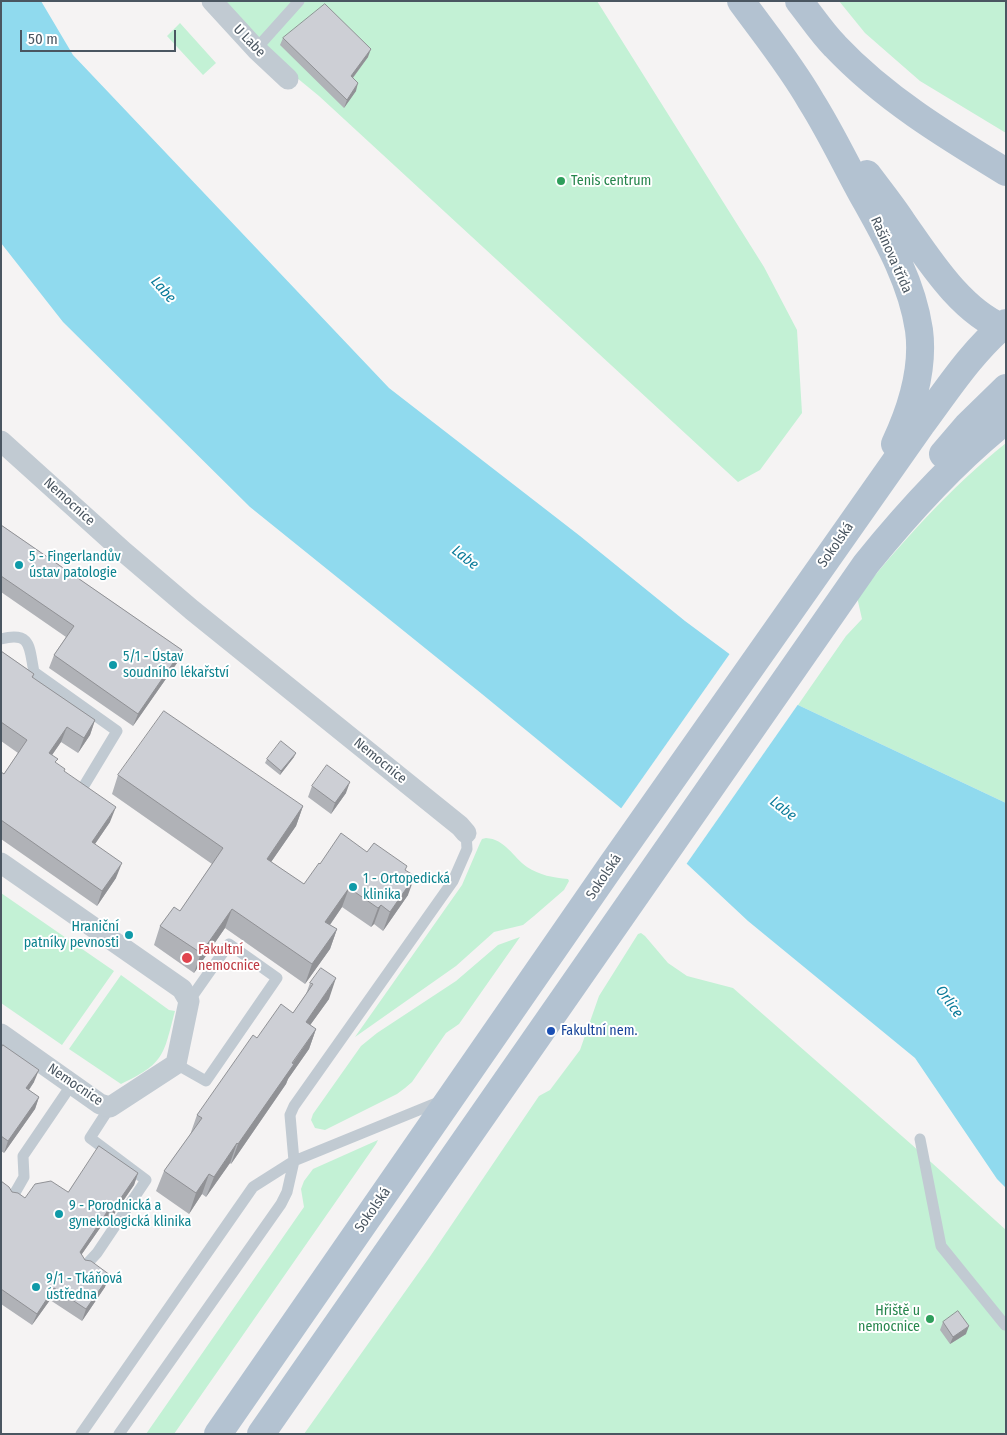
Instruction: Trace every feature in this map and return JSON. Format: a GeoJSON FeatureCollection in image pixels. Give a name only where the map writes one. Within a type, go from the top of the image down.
{"type":"FeatureCollection","features":[{"type":"Feature","properties":{"kind":"main road","name":"Rašínova třída"},"geometry":{"type":"LineString","coordinates":[[741,1],[811,100],[890,244],[909,290],[919,331],[920,350],[918,368],[908,412],[889,457],[848,528]]}},
{"type":"Feature","properties":{"kind":"main road"},"geometry":{"type":"LineString","coordinates":[[799,1],[834,45],[880,88],[929,124],[1006,170]]}},
{"type":"Feature","properties":{"kind":"main road"},"geometry":{"type":"LineString","coordinates":[[811,100],[950,286],[972,308],[1004,327]]}},
{"type":"Feature","properties":{"kind":"main road","name":"Sokolská"},"geometry":{"type":"LineString","coordinates":[[218,1434],[611,866],[848,528],[953,382],[1004,327]]}},
{"type":"Feature","properties":{"kind":"main road"},"geometry":{"type":"LineString","coordinates":[[261,1434],[640,886],[866,564],[918,486],[967,426],[1006,388]]}},
{"type":"Feature","properties":{"kind":"main road"},"geometry":{"type":"LineString","coordinates":[[866,564],[908,513],[936,483],[961,458],[1006,420]]}},
{"type":"Feature","properties":{"kind":"street","name":"U Labe"},"geometry":{"type":"LineString","coordinates":[[212,1],[256,49],[288,79]]}},
{"type":"Feature","properties":{"kind":"street","name":"Nemocnice"},"geometry":{"type":"LineString","coordinates":[[1,441],[124,552],[192,610],[460,826],[466,833]]}},
{"type":"Feature","properties":{"kind":"street"},"geometry":{"type":"LineString","coordinates":[[1,863],[185,995],[176,1064]]}},
{"type":"Feature","properties":{"kind":"street","name":"Nemocnice"},"geometry":{"type":"LineString","coordinates":[[1,1034],[105,1106],[176,1064]]}},
{"type":"Feature","properties":{"kind":"lane"},"geometry":{"type":"LineString","coordinates":[[256,49],[299,1]]}},
{"type":"Feature","properties":{"kind":"lane"},"geometry":{"type":"LineString","coordinates":[[1,639],[13,636],[23,638],[28,643],[34,672],[118,731],[82,789]]}},
{"type":"Feature","properties":{"kind":"lane","name":"Nemocnice"},"geometry":{"type":"LineString","coordinates":[[119,1434],[281,1204],[287,1192],[294,1161],[290,1114],[453,881],[467,849],[466,833]]}},
{"type":"Feature","properties":{"kind":"lane"},"geometry":{"type":"LineString","coordinates":[[176,1064],[206,1081],[277,978],[229,944],[185,995]]}},
{"type":"Feature","properties":{"kind":"lane"},"geometry":{"type":"LineString","coordinates":[[12,1198],[24,1177],[23,1156],[72,1084]]}},
{"type":"Feature","properties":{"kind":"lane"},"geometry":{"type":"LineString","coordinates":[[81,1434],[253,1187],[294,1161],[451,1097]]}},
{"type":"Feature","properties":{"kind":"lane"},"geometry":{"type":"LineString","coordinates":[[85,1266],[98,1253],[146,1180],[90,1138],[105,1106]]}},
{"type":"Feature","properties":{"kind":"lane"},"geometry":{"type":"LineString","coordinates":[[920,1139],[941,1246],[1005,1325]]}},
{"type":"Feature","properties":{"kind":"green space","name":"Tenis centrum"},"geometry":{"type":"Polygon","coordinates":[[[217,1],[597,1],[764,267],[797,330],[802,413],[760,470],[738,482],[319,96],[263,50],[217,1]]]}},
{"type":"Feature","properties":{"kind":"green space"},"geometry":{"type":"Polygon","coordinates":[[[839,1],[1006,1],[1006,133],[920,81],[865,33],[839,1]]]}},
{"type":"Feature","properties":{"kind":"green space"},"geometry":{"type":"Polygon","coordinates":[[[180,23],[216,63],[203,75],[167,36],[180,23]]]}},
{"type":"Feature","properties":{"kind":"green space"},"geometry":{"type":"Polygon","coordinates":[[[1006,443],[1006,803],[798,705],[846,636],[862,619],[857,597],[927,516],[965,478],[1006,443]]]}},
{"type":"Feature","properties":{"kind":"green space"},"geometry":{"type":"Polygon","coordinates":[[[482,839],[493,839],[504,845],[522,863],[536,872],[547,876],[568,879],[569,881],[564,890],[523,925],[494,932],[456,966],[355,1037],[462,885],[482,839]]]}},
{"type":"Feature","properties":{"kind":"green space"},"geometry":{"type":"Polygon","coordinates":[[[1,893],[114,971],[62,1045],[1,1003],[1,893]]]}},
{"type":"Feature","properties":{"kind":"green space"},"geometry":{"type":"Polygon","coordinates":[[[641,933],[668,963],[687,976],[733,988],[1006,1230],[1006,1431],[1003,1434],[304,1434],[429,1258],[539,1096],[550,1090],[580,1050],[599,996],[638,934],[641,933]]]}},
{"type":"Feature","properties":{"kind":"green space"},"geometry":{"type":"Polygon","coordinates":[[[520,937],[459,1024],[446,1033],[412,1082],[397,1094],[325,1130],[315,1128],[311,1120],[313,1114],[361,1046],[377,1033],[456,981],[498,945],[520,937]]]}},
{"type":"Feature","properties":{"kind":"green space"},"geometry":{"type":"Polygon","coordinates":[[[121,975],[169,1010],[175,1011],[168,1038],[160,1056],[146,1070],[121,1084],[69,1049],[121,975]]]}},
{"type":"Feature","properties":{"kind":"green space"},"geometry":{"type":"Polygon","coordinates":[[[378,1140],[174,1434],[146,1434],[304,1207],[301,1189],[304,1181],[313,1169],[378,1140]]]}},
{"type":"Feature","properties":{"kind":"water"},"geometry":{"type":"Polygon","coordinates":[[[1,1],[41,1],[73,55],[389,388],[580,536],[685,621],[798,705],[1006,803],[1006,1188],[997,1179],[915,1058],[748,921],[687,864],[622,809],[250,507],[63,322],[1,243],[1,1]]]}},
{"type":"Feature","properties":{"kind":"pier"},"geometry":{"type":"Polygon","coordinates":[[[731,652],[799,703],[685,866],[620,810],[731,652]]]}},
{"type":"Feature","properties":{"kind":"building"},"geometry":{"type":"Polygon","coordinates":[[[325,4],[371,49],[351,76],[358,83],[347,100],[283,38],[325,4]]]}},
{"type":"Feature","properties":{"kind":"building"},"geometry":{"type":"Polygon","coordinates":[[[1,525],[182,650],[138,714],[54,655],[74,626],[1,576],[1,525]]]}},
{"type":"Feature","properties":{"kind":"building"},"geometry":{"type":"Polygon","coordinates":[[[1,651],[34,674],[32,677],[95,720],[84,738],[67,727],[49,753],[58,759],[55,762],[65,769],[64,771],[116,807],[92,842],[122,863],[102,891],[1,820],[1,772],[4,774],[27,740],[1,722],[1,651]]]}},
{"type":"Feature","properties":{"kind":"building"},"geometry":{"type":"Polygon","coordinates":[[[164,711],[303,806],[267,859],[304,884],[341,833],[367,852],[374,843],[407,866],[405,870],[415,876],[390,912],[381,905],[378,908],[349,888],[325,922],[337,929],[312,964],[232,909],[201,953],[160,926],[174,907],[180,911],[223,848],[118,775],[164,711]]]}},
{"type":"Feature","properties":{"kind":"building"},"geometry":{"type":"Polygon","coordinates":[[[281,741],[296,753],[281,771],[267,759],[281,741]]]}},
{"type":"Feature","properties":{"kind":"building"},"geometry":{"type":"Polygon","coordinates":[[[327,765],[350,782],[335,803],[312,786],[327,765]]]}},
{"type":"Feature","properties":{"kind":"building"},"geometry":{"type":"Polygon","coordinates":[[[321,968],[336,978],[306,1022],[316,1029],[292,1063],[294,1064],[214,1177],[209,1174],[196,1193],[164,1171],[202,1118],[197,1115],[253,1035],[257,1038],[281,1004],[293,1013],[313,984],[310,983],[321,968]]]}},
{"type":"Feature","properties":{"kind":"building"},"geometry":{"type":"Polygon","coordinates":[[[3,1045],[39,1070],[26,1088],[39,1097],[8,1141],[1,1136],[1,1048],[3,1045]]]}},
{"type":"Feature","properties":{"kind":"building"},"geometry":{"type":"Polygon","coordinates":[[[99,1146],[138,1173],[114,1208],[111,1206],[80,1252],[85,1260],[91,1261],[110,1275],[86,1309],[54,1288],[37,1314],[1,1289],[1,1181],[12,1192],[18,1193],[25,1198],[35,1184],[51,1181],[68,1192],[99,1146]]]}},
{"type":"Feature","properties":{"kind":"building"},"geometry":{"type":"Polygon","coordinates":[[[958,1311],[969,1326],[953,1337],[943,1322],[958,1311]]]}},
{"type":"Feature","properties":{"kind":"place","name":"Tenis centrum"},"geometry":{"type":"Point","coordinates":[561,181]}},
{"type":"Feature","properties":{"kind":"place","name":"5 - Fingerlandův ústav patologie"},"geometry":{"type":"Point","coordinates":[19,565]}},
{"type":"Feature","properties":{"kind":"place","name":"5/1 - Ústav soudního lékařství"},"geometry":{"type":"Point","coordinates":[113,665]}},
{"type":"Feature","properties":{"kind":"place","name":"1 - Ortopedická klinika"},"geometry":{"type":"Point","coordinates":[353,887]}},
{"type":"Feature","properties":{"kind":"place","name":"Hraniční patníky pevnosti"},"geometry":{"type":"Point","coordinates":[129,935]}},
{"type":"Feature","properties":{"kind":"place","name":"Fakultní nemocnice"},"geometry":{"type":"Point","coordinates":[187,958]}},
{"type":"Feature","properties":{"kind":"place","name":"Fakultní nem."},"geometry":{"type":"Point","coordinates":[551,1031]}},
{"type":"Feature","properties":{"kind":"place","name":"9 - Porodnická a gynekologická klinika"},"geometry":{"type":"Point","coordinates":[59,1214]}},
{"type":"Feature","properties":{"kind":"place","name":"9/1 - Tkáňová ústředna"},"geometry":{"type":"Point","coordinates":[36,1287]}},
{"type":"Feature","properties":{"kind":"place","name":"Hřiště u nemocnice"},"geometry":{"type":"Point","coordinates":[930,1319]}},
{"type":"Feature","properties":{"kind":"water label","name":"Labe"},"geometry":{"type":"Point","coordinates":[163,290]}},
{"type":"Feature","properties":{"kind":"water label","name":"Labe"},"geometry":{"type":"Point","coordinates":[465,558]}},
{"type":"Feature","properties":{"kind":"water label","name":"Labe"},"geometry":{"type":"Point","coordinates":[783,809]}},
{"type":"Feature","properties":{"kind":"water label","name":"Orlice"},"geometry":{"type":"Point","coordinates":[949,1002]}}]}
